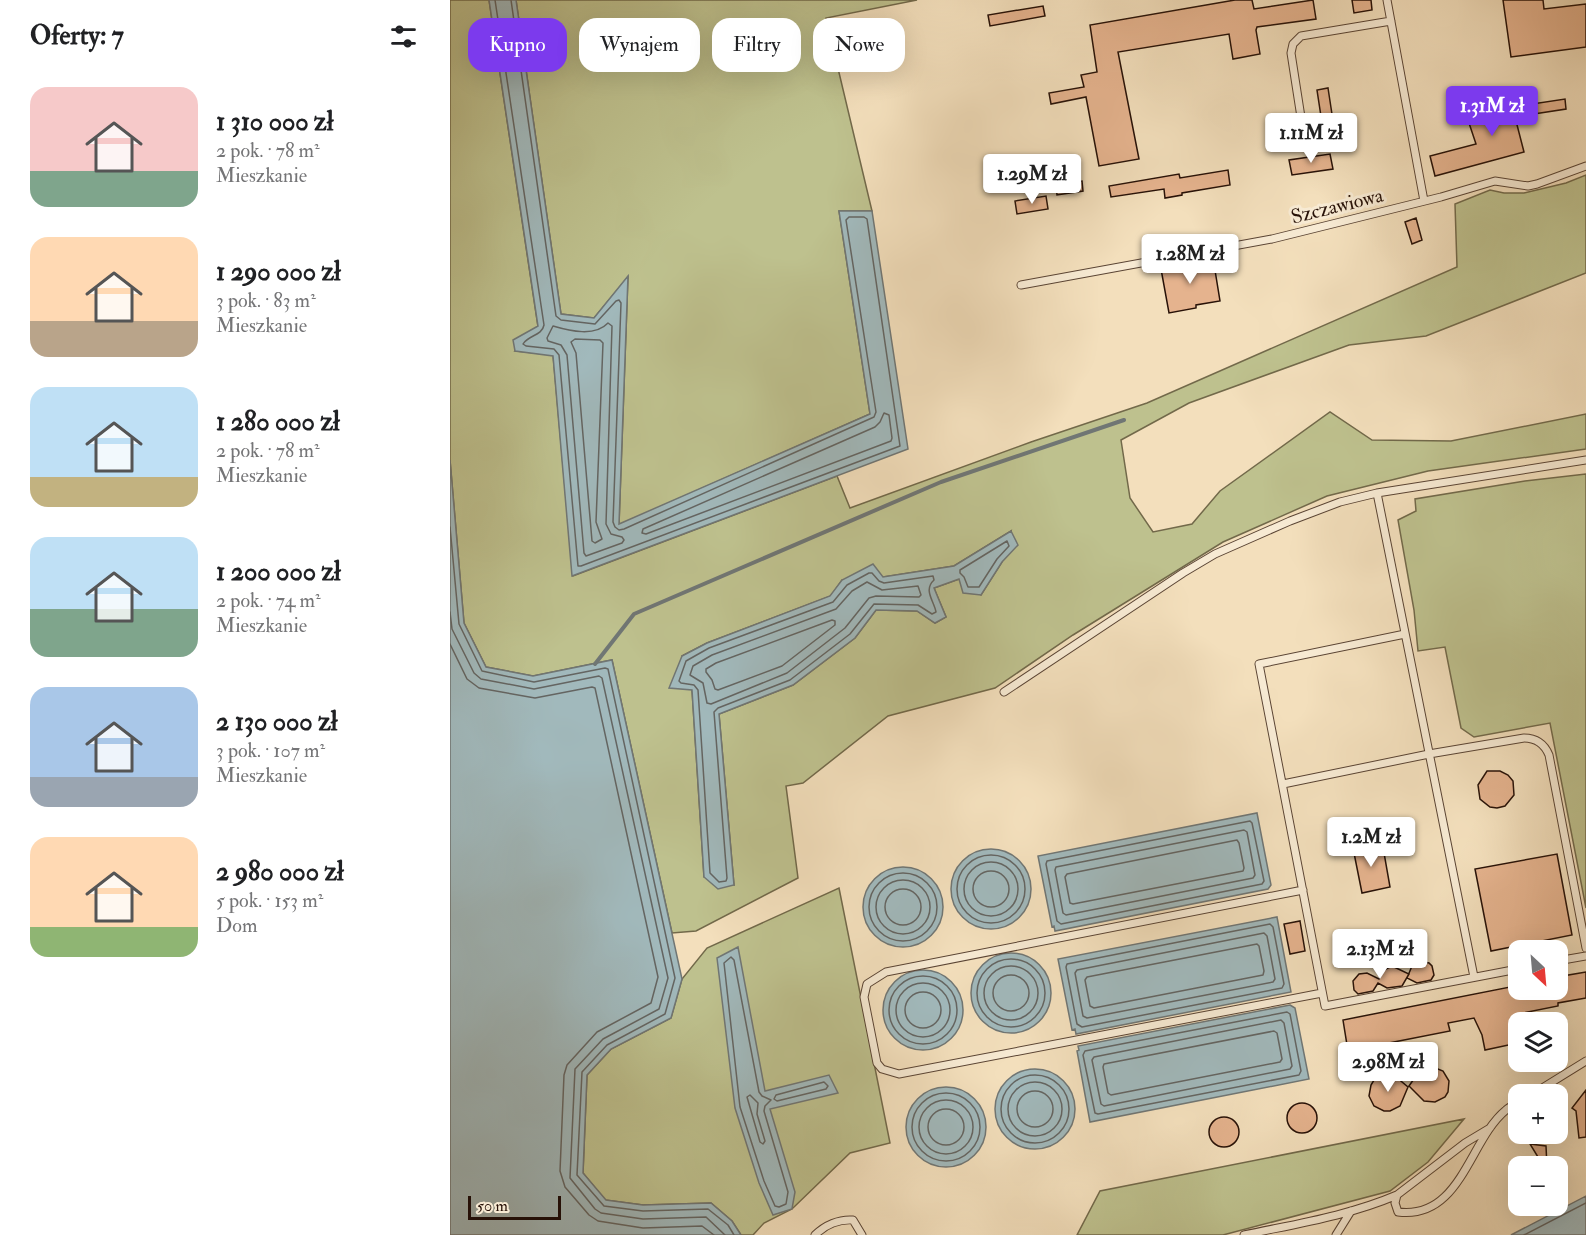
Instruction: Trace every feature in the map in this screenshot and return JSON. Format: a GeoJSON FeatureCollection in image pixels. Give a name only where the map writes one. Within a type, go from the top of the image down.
{"type":"FeatureCollection","features":[{"type":"Feature","properties":{"kind":"lane"},"geometry":{"type":"LineString","coordinates":[[1387,0],[1424,201]]}},
{"type":"Feature","properties":{"kind":"lane"},"geometry":{"type":"LineString","coordinates":[[1303,130],[1291,53],[1293,44],[1301,36],[1391,21]]}},
{"type":"Feature","properties":{"kind":"lane","name":"Szczawiowa"},"geometry":{"type":"LineString","coordinates":[[1021,285],[1272,239],[1495,181],[1503,180],[1528,186],[1586,166]]}},
{"type":"Feature","properties":{"kind":"lane"},"geometry":{"type":"LineString","coordinates":[[1004,692],[1215,554],[1318,510],[1377,493],[1586,460]]}},
{"type":"Feature","properties":{"kind":"lane"},"geometry":{"type":"LineString","coordinates":[[1377,493],[1474,977]]}},
{"type":"Feature","properties":{"kind":"lane"},"geometry":{"type":"LineString","coordinates":[[1405,634],[1259,664],[1325,1006],[1508,971]]}},
{"type":"Feature","properties":{"kind":"lane"},"geometry":{"type":"LineString","coordinates":[[1283,784],[1429,754],[1524,738],[1536,740],[1546,749],[1586,948]]}},
{"type":"Feature","properties":{"kind":"lane"},"geometry":{"type":"LineString","coordinates":[[1303,890],[886,972],[867,984],[864,997],[878,1063],[882,1069],[899,1074],[1322,993]]}},
{"type":"Feature","properties":{"kind":"lane"},"geometry":{"type":"LineString","coordinates":[[1568,959],[1586,956]]}},
{"type":"Feature","properties":{"kind":"lane"},"geometry":{"type":"LineString","coordinates":[[1548,1084],[1586,1060]]}},
{"type":"Feature","properties":{"kind":"lane"},"geometry":{"type":"LineString","coordinates":[[1396,1195],[1395,1203],[1398,1212],[1415,1212],[1429,1207],[1448,1194],[1468,1168],[1490,1128],[1508,1109]]}},
{"type":"Feature","properties":{"kind":"lane"},"geometry":{"type":"LineString","coordinates":[[1244,1235],[1371,1206],[1396,1195],[1465,1143],[1490,1128]]}},
{"type":"Feature","properties":{"kind":"lane"},"geometry":{"type":"LineString","coordinates":[[1336,1235],[1351,1211]]}},
{"type":"Feature","properties":{"kind":"lane"},"geometry":{"type":"LineString","coordinates":[[815,1235],[833,1223],[845,1220],[853,1221],[862,1235]]}},
{"type":"Feature","properties":{"kind":"green space"},"geometry":{"type":"Polygon","coordinates":[[[450,0],[489,0],[492,18],[468,18],[468,72],[500,72],[538,327],[515,351],[553,355],[573,576],[837,476],[850,508],[1031,442],[1147,403],[1457,267],[1455,204],[1490,190],[1524,193],[1566,183],[1586,175],[1586,273],[1426,336],[1349,345],[1189,403],[1121,440],[1130,498],[1153,532],[1192,524],[1220,491],[1330,412],[1372,440],[1451,441],[1586,414],[1586,449],[1428,471],[1327,496],[1223,542],[1073,635],[995,688],[888,716],[803,783],[786,786],[798,878],[696,931],[672,933],[612,660],[533,676],[486,667],[464,623],[450,460],[450,0]],[[1011,531],[954,566],[883,577],[842,580],[831,596],[707,643],[682,656],[692,690],[704,877],[734,885],[719,714],[793,685],[855,638],[876,610],[917,611],[935,623],[946,617],[934,588],[959,579],[981,595],[1002,562],[1011,531]]]}},
{"type":"Feature","properties":{"kind":"green space"},"geometry":{"type":"Polygon","coordinates":[[[516,0],[917,0],[826,18],[813,18],[813,72],[839,72],[872,211],[839,211],[870,414],[619,525],[628,277],[594,318],[561,314],[526,72],[567,72],[567,18],[519,18],[516,0]]]}},
{"type":"Feature","properties":{"kind":"green space"},"geometry":{"type":"Polygon","coordinates":[[[1586,474],[1586,908],[1550,723],[1474,737],[1461,728],[1445,647],[1418,651],[1414,610],[1398,520],[1416,511],[1415,499],[1525,481],[1586,474]]]}},
{"type":"Feature","properties":{"kind":"green space"},"geometry":{"type":"Polygon","coordinates":[[[839,888],[890,1143],[850,1153],[792,1209],[764,1223],[753,1235],[741,1235],[732,1221],[711,1203],[643,1205],[605,1200],[583,1173],[587,1075],[611,1049],[671,1018],[682,979],[707,948],[839,888]]]}},
{"type":"Feature","properties":{"kind":"green space"},"geometry":{"type":"Polygon","coordinates":[[[1464,1119],[1428,1162],[1390,1191],[1223,1235],[1077,1235],[1100,1191],[1464,1119]]]}},
{"type":"Feature","properties":{"kind":"water"},"geometry":{"type":"Polygon","coordinates":[[[489,0],[516,0],[519,18],[492,18],[489,0]]]}},
{"type":"Feature","properties":{"kind":"water"},"geometry":{"type":"Polygon","coordinates":[[[500,72],[526,72],[561,314],[594,318],[628,276],[619,524],[870,414],[839,211],[872,211],[908,449],[572,576],[553,356],[515,351],[513,340],[538,326],[500,72]]]}},
{"type":"Feature","properties":{"kind":"water"},"geometry":{"type":"Polygon","coordinates":[[[450,460],[464,623],[486,667],[533,676],[612,660],[682,979],[671,1018],[611,1049],[587,1075],[583,1173],[606,1200],[643,1205],[711,1203],[732,1221],[741,1235],[450,1235],[450,460]]]}},
{"type":"Feature","properties":{"kind":"water"},"geometry":{"type":"Polygon","coordinates":[[[1011,531],[1018,545],[1002,562],[981,595],[963,593],[959,579],[934,588],[946,617],[935,623],[917,611],[876,610],[855,638],[793,685],[719,714],[734,885],[718,889],[704,877],[692,690],[669,688],[682,656],[707,643],[830,596],[842,580],[873,564],[883,577],[954,566],[1011,531]]]}},
{"type":"Feature","properties":{"kind":"water"},"geometry":{"type":"Polygon","coordinates":[[[1257,813],[1271,885],[1268,889],[1055,931],[1054,926],[1052,927],[1038,856],[1257,813]]]}},
{"type":"Feature","properties":{"kind":"water"},"geometry":{"type":"Polygon","coordinates":[[[991,849],[1006,852],[1019,861],[1028,874],[1031,889],[1028,904],[1019,917],[1006,926],[991,929],[976,926],[963,917],[954,904],[951,889],[954,874],[963,861],[976,852],[991,849]]]}},
{"type":"Feature","properties":{"kind":"water"},"geometry":{"type":"Polygon","coordinates":[[[903,867],[918,870],[931,879],[940,892],[943,907],[940,922],[931,935],[918,944],[903,947],[888,944],[875,935],[866,922],[863,907],[866,892],[875,879],[888,870],[903,867]]]}},
{"type":"Feature","properties":{"kind":"water"},"geometry":{"type":"Polygon","coordinates":[[[1277,917],[1291,992],[1076,1034],[1075,1029],[1072,1030],[1058,959],[1277,917]]]}},
{"type":"Feature","properties":{"kind":"water"},"geometry":{"type":"Polygon","coordinates":[[[738,947],[765,1091],[829,1075],[838,1093],[770,1109],[795,1192],[792,1209],[773,1215],[759,1183],[735,1108],[717,958],[738,947]]]}},
{"type":"Feature","properties":{"kind":"water"},"geometry":{"type":"Polygon","coordinates":[[[1003,953],[1019,953],[1040,964],[1051,985],[1051,1001],[1040,1022],[1019,1033],[1003,1033],[989,1027],[977,1015],[971,1001],[971,985],[977,971],[989,959],[1003,953]]]}},
{"type":"Feature","properties":{"kind":"water"},"geometry":{"type":"Polygon","coordinates":[[[915,970],[931,970],[952,981],[963,1002],[963,1018],[952,1039],[931,1050],[915,1050],[901,1044],[889,1032],[883,1018],[883,1002],[889,988],[901,976],[915,970]]]}},
{"type":"Feature","properties":{"kind":"water"},"geometry":{"type":"Polygon","coordinates":[[[1290,1005],[1295,1008],[1309,1079],[1090,1122],[1078,1046],[1290,1005]]]}},
{"type":"Feature","properties":{"kind":"water"},"geometry":{"type":"Polygon","coordinates":[[[1035,1069],[1050,1072],[1063,1081],[1072,1094],[1075,1109],[1072,1124],[1063,1137],[1050,1146],[1035,1149],[1020,1146],[1007,1137],[998,1124],[995,1109],[998,1094],[1007,1081],[1020,1072],[1035,1069]]]}},
{"type":"Feature","properties":{"kind":"water"},"geometry":{"type":"Polygon","coordinates":[[[938,1087],[954,1087],[975,1098],[986,1119],[986,1135],[975,1156],[954,1167],[938,1167],[924,1161],[912,1149],[906,1135],[906,1119],[912,1105],[924,1093],[938,1087]]]}},
{"type":"Feature","properties":{"kind":"water"},"geometry":{"type":"Polygon","coordinates":[[[1586,1196],[1586,1235],[1511,1235],[1548,1216],[1568,1216],[1568,1205],[1586,1196]]]}},
{"type":"Feature","properties":{"kind":"building"},"geometry":{"type":"Polygon","coordinates":[[[1235,0],[1252,0],[1254,9],[1313,0],[1316,19],[1257,27],[1260,54],[1233,59],[1229,34],[1118,52],[1139,159],[1099,166],[1086,97],[1051,104],[1049,93],[1084,87],[1081,75],[1097,72],[1090,25],[1235,0]]]}},
{"type":"Feature","properties":{"kind":"building"},"geometry":{"type":"Polygon","coordinates":[[[1352,0],[1371,0],[1372,10],[1354,13],[1352,0]]]}},
{"type":"Feature","properties":{"kind":"building"},"geometry":{"type":"Polygon","coordinates":[[[1503,0],[1543,0],[1544,9],[1586,4],[1586,47],[1511,57],[1503,0]]]}},
{"type":"Feature","properties":{"kind":"building"},"geometry":{"type":"Polygon","coordinates":[[[1043,6],[1045,16],[990,26],[988,15],[1043,6]]]}},
{"type":"Feature","properties":{"kind":"building"},"geometry":{"type":"Polygon","coordinates":[[[1328,88],[1335,134],[1324,136],[1317,90],[1328,88]]]}},
{"type":"Feature","properties":{"kind":"building"},"geometry":{"type":"Polygon","coordinates":[[[1565,99],[1566,109],[1515,117],[1524,152],[1435,176],[1430,156],[1476,144],[1467,117],[1512,105],[1513,107],[1565,99]]]}},
{"type":"Feature","properties":{"kind":"building"},"geometry":{"type":"Polygon","coordinates":[[[1330,154],[1333,169],[1292,175],[1289,160],[1330,154]]]}},
{"type":"Feature","properties":{"kind":"building"},"geometry":{"type":"Polygon","coordinates":[[[1228,170],[1230,185],[1165,198],[1164,189],[1111,197],[1109,186],[1179,174],[1180,178],[1228,170]]]}},
{"type":"Feature","properties":{"kind":"building"},"geometry":{"type":"Polygon","coordinates":[[[1082,181],[1083,191],[1057,195],[1056,185],[1082,181]]]}},
{"type":"Feature","properties":{"kind":"building"},"geometry":{"type":"Polygon","coordinates":[[[1046,196],[1048,209],[1017,214],[1015,201],[1046,196]]]}},
{"type":"Feature","properties":{"kind":"building"},"geometry":{"type":"Polygon","coordinates":[[[1416,218],[1422,240],[1412,244],[1405,222],[1416,218]]]}},
{"type":"Feature","properties":{"kind":"building"},"geometry":{"type":"Polygon","coordinates":[[[1213,258],[1220,301],[1169,313],[1161,269],[1213,258]]]}},
{"type":"Feature","properties":{"kind":"building"},"geometry":{"type":"Polygon","coordinates":[[[1487,771],[1500,771],[1513,781],[1514,795],[1505,806],[1490,807],[1480,799],[1478,785],[1487,771]]]}},
{"type":"Feature","properties":{"kind":"building"},"geometry":{"type":"Polygon","coordinates":[[[1371,844],[1372,849],[1383,847],[1390,887],[1362,893],[1353,848],[1371,844]]]}},
{"type":"Feature","properties":{"kind":"building"},"geometry":{"type":"Polygon","coordinates":[[[1557,854],[1572,935],[1547,940],[1508,940],[1508,948],[1491,951],[1475,869],[1557,854]]]}},
{"type":"Feature","properties":{"kind":"building"},"geometry":{"type":"Polygon","coordinates":[[[1300,921],[1305,951],[1290,954],[1284,924],[1300,921]]]}},
{"type":"Feature","properties":{"kind":"building"},"geometry":{"type":"Polygon","coordinates":[[[1420,961],[1432,966],[1434,975],[1431,980],[1417,983],[1407,978],[1412,966],[1420,961]]]}},
{"type":"Feature","properties":{"kind":"building"},"geometry":{"type":"Polygon","coordinates":[[[1392,966],[1409,974],[1402,986],[1387,988],[1378,983],[1373,991],[1358,994],[1354,990],[1353,981],[1359,974],[1367,973],[1379,979],[1384,970],[1392,966]]]}},
{"type":"Feature","properties":{"kind":"building"},"geometry":{"type":"Polygon","coordinates":[[[1586,972],[1586,998],[1528,1012],[1508,1012],[1508,1045],[1485,1050],[1482,1035],[1474,1018],[1448,1023],[1450,1031],[1348,1051],[1343,1020],[1508,987],[1508,1000],[1568,1000],[1568,975],[1586,972]]]}},
{"type":"Feature","properties":{"kind":"building"},"geometry":{"type":"Polygon","coordinates":[[[1427,1067],[1443,1071],[1449,1081],[1445,1097],[1435,1102],[1424,1101],[1409,1086],[1418,1073],[1427,1067]]]}},
{"type":"Feature","properties":{"kind":"building"},"geometry":{"type":"Polygon","coordinates":[[[1385,1075],[1396,1077],[1408,1087],[1400,1106],[1390,1111],[1374,1106],[1369,1096],[1374,1080],[1385,1075]]]}},
{"type":"Feature","properties":{"kind":"building"},"geometry":{"type":"Polygon","coordinates":[[[1586,1090],[1586,1137],[1579,1138],[1576,1111],[1572,1108],[1586,1090]]]}},
{"type":"Feature","properties":{"kind":"building"},"geometry":{"type":"Polygon","coordinates":[[[1302,1103],[1308,1104],[1316,1112],[1316,1124],[1308,1132],[1302,1133],[1296,1132],[1288,1124],[1287,1118],[1288,1112],[1296,1104],[1302,1103]]]}},
{"type":"Feature","properties":{"kind":"building"},"geometry":{"type":"Polygon","coordinates":[[[1224,1117],[1235,1121],[1239,1132],[1235,1143],[1224,1147],[1213,1143],[1209,1132],[1213,1121],[1224,1117]]]}},
{"type":"Feature","properties":{"kind":"building"},"geometry":{"type":"Polygon","coordinates":[[[1530,1144],[1546,1146],[1546,1156],[1537,1156],[1530,1144]]]}},
{"type":"Feature","properties":{"kind":"waterway"},"geometry":{"type":"LineString","coordinates":[[595,664],[634,614],[941,482],[1124,420]]}}]}
